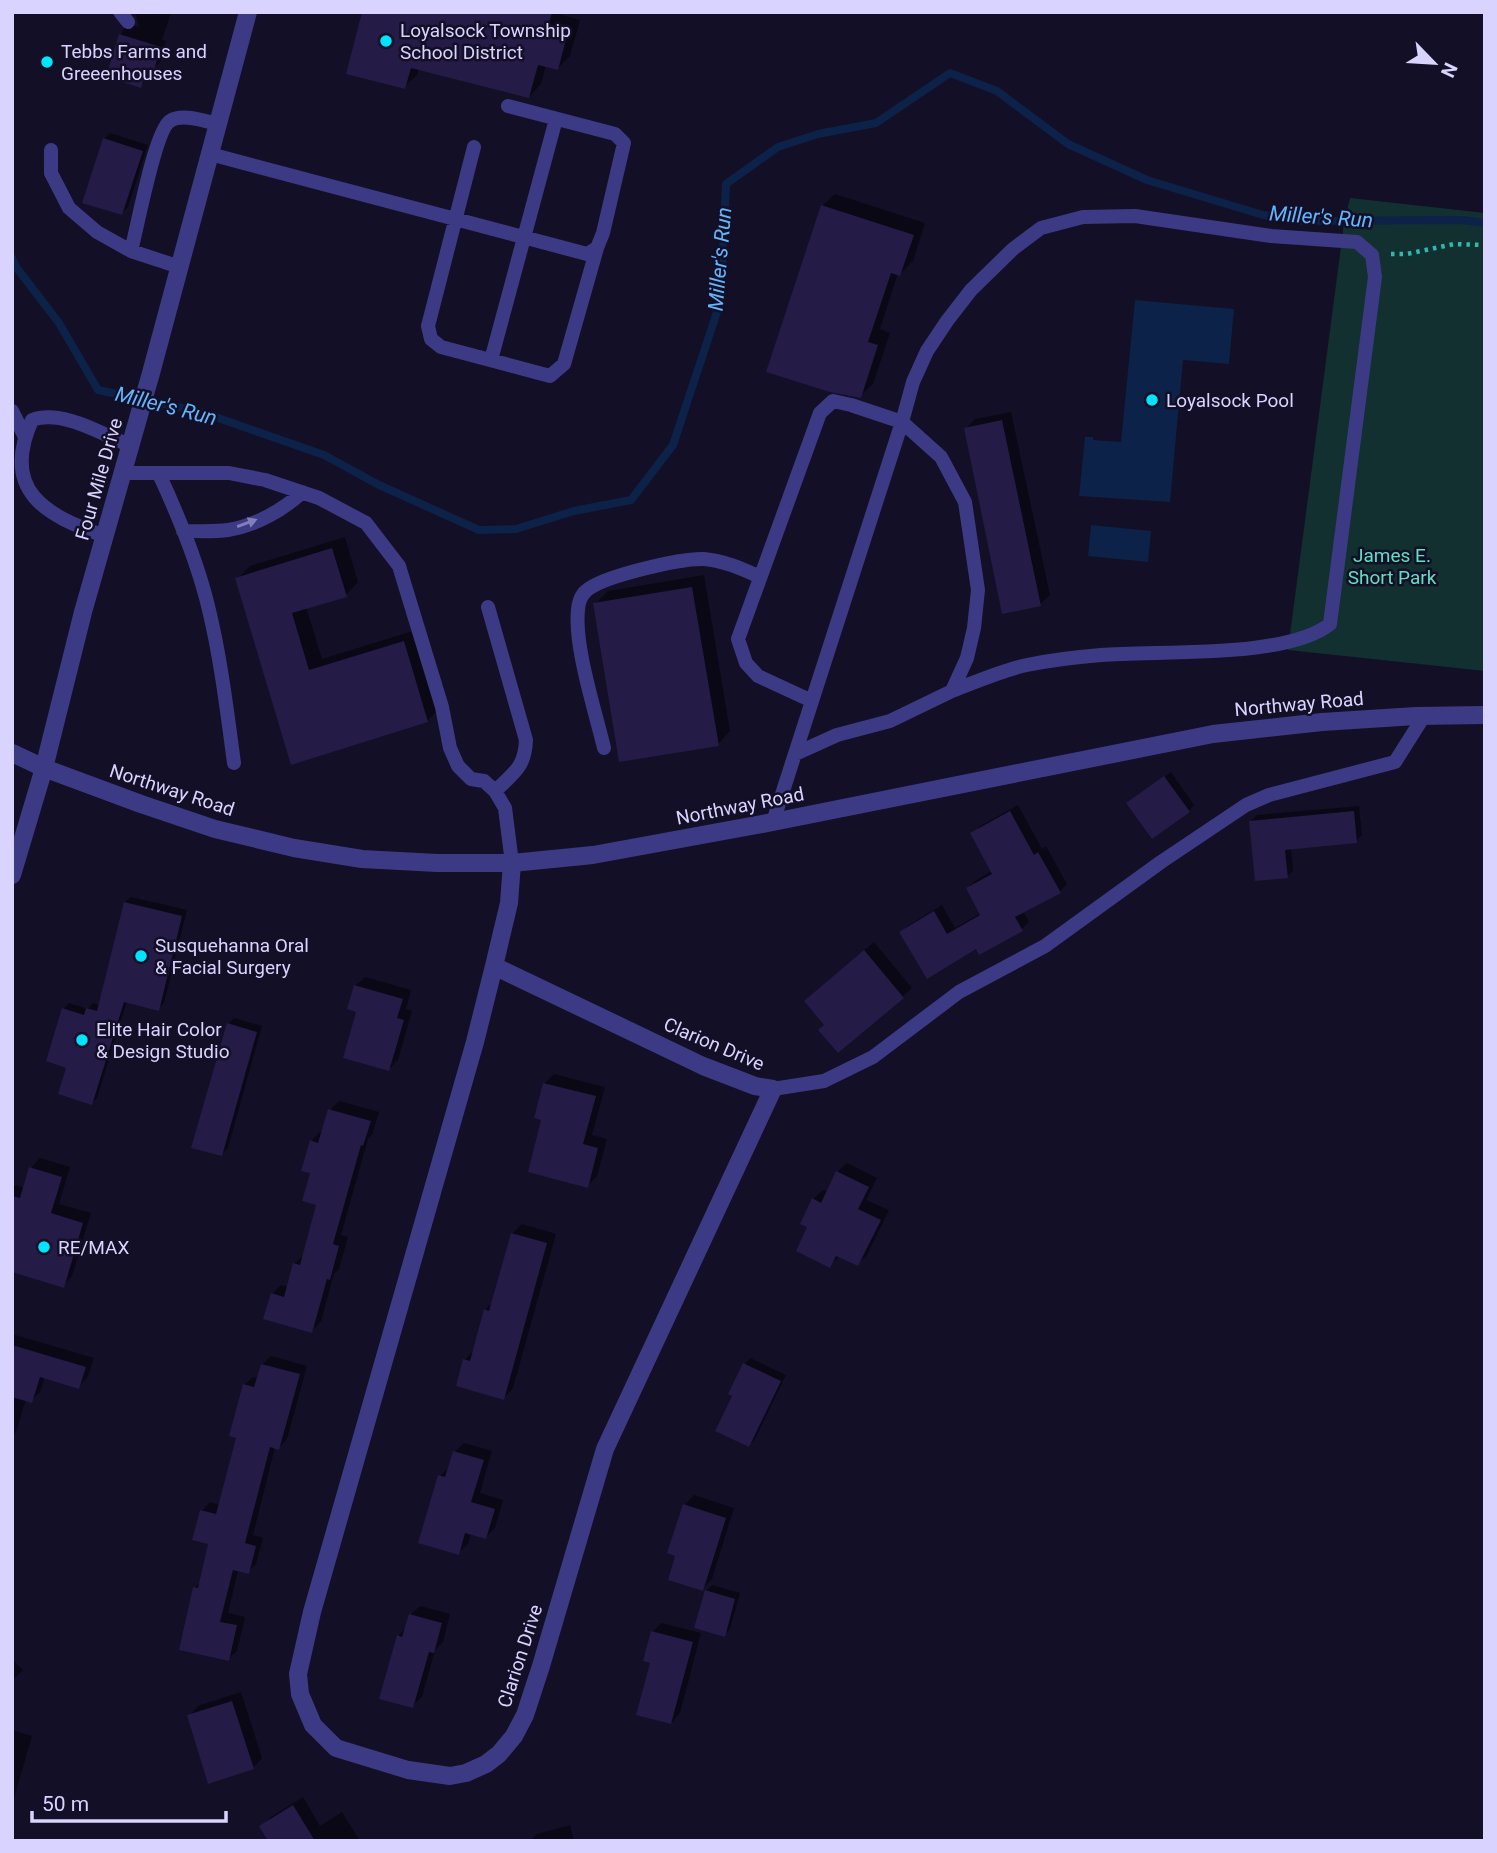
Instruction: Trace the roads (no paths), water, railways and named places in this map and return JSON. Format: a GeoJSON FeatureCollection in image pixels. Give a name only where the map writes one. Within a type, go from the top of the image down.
{"type":"FeatureCollection","features":[{"type":"Feature","properties":{"kind":"street","name":"Four Mile Drive"},"geometry":{"type":"LineString","coordinates":[[12,875],[44,768],[248,12]]}},
{"type":"Feature","properties":{"kind":"street","name":"Northway Road"},"geometry":{"type":"LineString","coordinates":[[12,753],[44,768],[215,829],[294,848],[362,859],[512,863],[593,855],[774,822],[1213,734],[1322,722],[1485,715]]}},
{"type":"Feature","properties":{"kind":"street","name":"Clarion Drive"},"geometry":{"type":"LineString","coordinates":[[494,966],[703,1066],[755,1086],[773,1089],[605,1449],[525,1715],[514,1736],[499,1754],[486,1764],[466,1773],[450,1776],[408,1770],[346,1752],[329,1742],[313,1725],[300,1694],[298,1674],[312,1612],[475,1042],[509,903],[512,863]]}},
{"type":"Feature","properties":{"kind":"lane"},"geometry":{"type":"LineString","coordinates":[[474,147],[428,326],[431,339],[441,347],[550,376],[564,364],[603,233],[624,143],[615,134],[508,106]]}},
{"type":"Feature","properties":{"kind":"lane"},"geometry":{"type":"LineString","coordinates":[[131,251],[163,128],[170,120],[184,117],[218,124]]}},
{"type":"Feature","properties":{"kind":"lane"},"geometry":{"type":"LineString","coordinates":[[491,360],[556,119]]}},
{"type":"Feature","properties":{"kind":"lane"},"geometry":{"type":"LineString","coordinates":[[51,150],[51,173],[69,208],[97,232],[131,251],[180,267]]}},
{"type":"Feature","properties":{"kind":"lane"},"geometry":{"type":"LineString","coordinates":[[210,154],[587,254],[597,248]]}},
{"type":"Feature","properties":{"kind":"lane"},"geometry":{"type":"LineString","coordinates":[[774,822],[795,754],[902,422],[912,382],[927,351],[971,289],[1013,249],[1041,228],[1083,217],[1135,216],[1271,236],[1357,243],[1372,255],[1375,277],[1330,624],[1318,633],[1273,645],[1104,655],[1025,665],[952,691],[890,721],[837,735],[795,754]]}},
{"type":"Feature","properties":{"kind":"lane"},"geometry":{"type":"LineString","coordinates":[[812,701],[758,676],[746,663],[738,639],[820,413],[833,401],[902,422],[941,457],[965,502],[978,590],[974,628],[967,658],[952,691]]}},
{"type":"Feature","properties":{"kind":"lane"},"geometry":{"type":"LineString","coordinates":[[12,411],[24,435]]}},
{"type":"Feature","properties":{"kind":"lane"},"geometry":{"type":"LineString","coordinates":[[105,536],[79,527],[40,507],[26,494],[19,471],[18,452],[32,420],[44,416],[64,418],[131,446]]}},
{"type":"Feature","properties":{"kind":"lane"},"geometry":{"type":"LineString","coordinates":[[123,473],[229,474],[265,481],[319,498],[366,523],[399,566],[442,707],[450,748],[458,766],[471,779],[484,781],[495,791],[505,808],[512,863]]}},
{"type":"Feature","properties":{"kind":"lane"},"geometry":{"type":"LineString","coordinates":[[159,474],[183,531],[208,607],[234,762]]}},
{"type":"Feature","properties":{"kind":"lane"},"geometry":{"type":"LineString","coordinates":[[183,531],[229,530],[289,504],[302,492]]}},
{"type":"Feature","properties":{"kind":"lane"},"geometry":{"type":"LineString","coordinates":[[604,748],[578,635],[578,608],[583,593],[597,583],[653,567],[702,559],[731,564],[760,577]]}},
{"type":"Feature","properties":{"kind":"lane"},"geometry":{"type":"LineString","coordinates":[[488,607],[526,740],[525,758],[495,791]]}},
{"type":"Feature","properties":{"kind":"lane"},"geometry":{"type":"LineString","coordinates":[[773,1089],[824,1081],[873,1057],[959,992],[1045,946],[1161,862],[1246,805],[1269,795],[1395,762],[1424,716]]}},
{"type":"Feature","properties":{"kind":"water","name":"Loyalsock Pool"},"geometry":{"type":"Polygon","coordinates":[[[1135,300],[1234,309],[1229,364],[1183,360],[1170,502],[1079,496],[1085,437],[1121,442],[1135,300]]]}},
{"type":"Feature","properties":{"kind":"water"},"geometry":{"type":"Polygon","coordinates":[[[1091,525],[1151,531],[1148,562],[1088,556],[1091,525]]]}},
{"type":"Feature","properties":{"kind":"waterway","name":"Miller's Run"},"geometry":{"type":"LineString","coordinates":[[12,258],[59,323],[98,390],[201,412],[324,455],[379,485],[479,530],[516,529],[574,511],[631,500],[673,445],[720,303],[726,184],[778,147],[818,134],[876,123],[950,73],[997,91],[1068,144],[1147,180],[1263,215],[1303,221],[1462,220],[1485,223]]}},
{"type":"Feature","properties":{"kind":"place","name":"Loyalsock Township School District"},"geometry":{"type":"Point","coordinates":[386,41]}},
{"type":"Feature","properties":{"kind":"place","name":"Tebbs Farms and Greeenhouses"},"geometry":{"type":"Point","coordinates":[47,62]}},
{"type":"Feature","properties":{"kind":"place","name":"Loyalsock Pool"},"geometry":{"type":"Point","coordinates":[1152,400]}},
{"type":"Feature","properties":{"kind":"place","name":"Susquehanna Oral & Facial Surgery"},"geometry":{"type":"Point","coordinates":[141,956]}},
{"type":"Feature","properties":{"kind":"place","name":"Elite Hair Color & Design Studio"},"geometry":{"type":"Point","coordinates":[82,1040]}},
{"type":"Feature","properties":{"kind":"place","name":"RE/MAX"},"geometry":{"type":"Point","coordinates":[44,1247]}},
{"type":"Feature","properties":{"kind":"park label","name":"James E. Short Park"},"geometry":{"type":"Point","coordinates":[1392,566]}}]}
